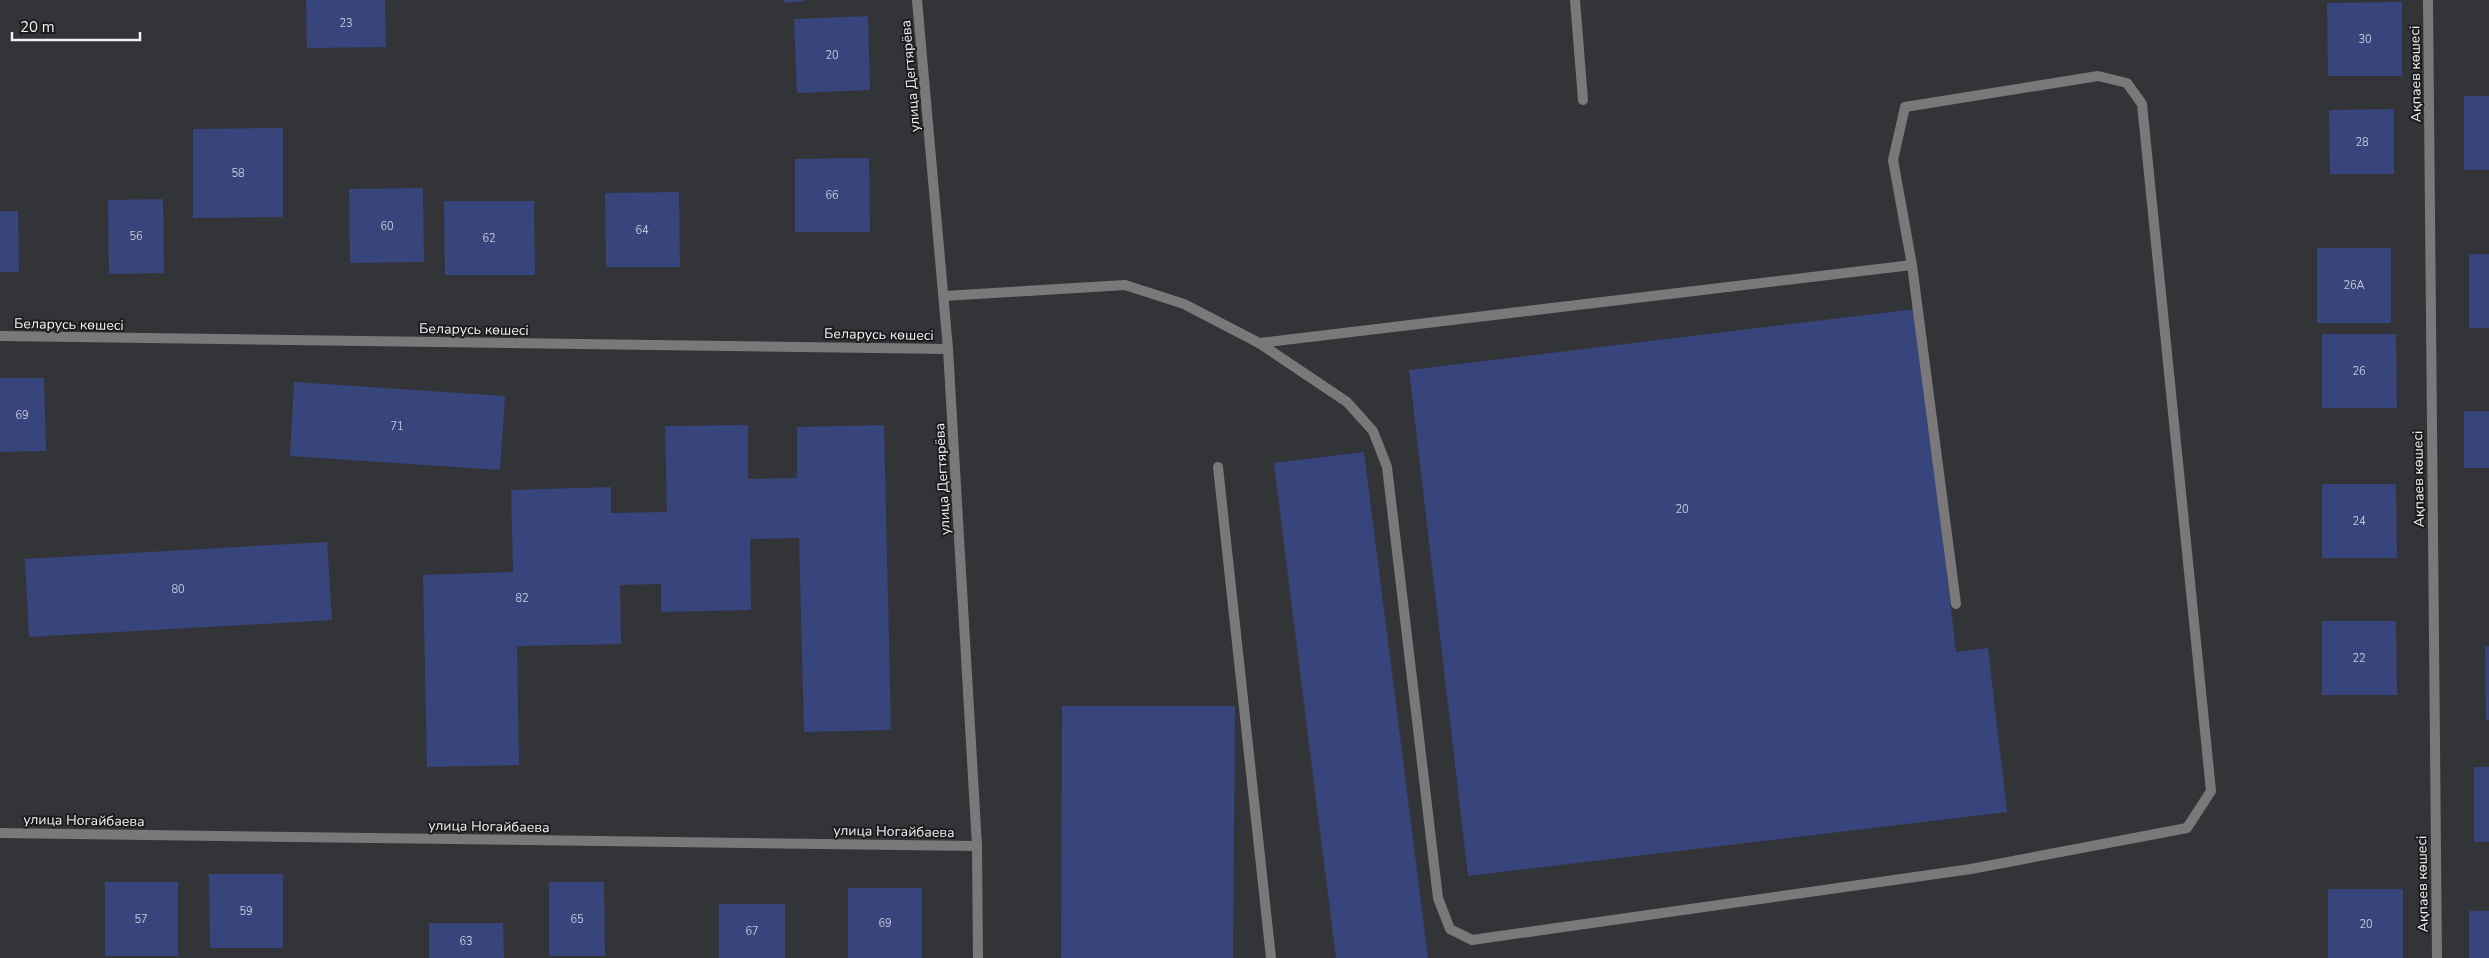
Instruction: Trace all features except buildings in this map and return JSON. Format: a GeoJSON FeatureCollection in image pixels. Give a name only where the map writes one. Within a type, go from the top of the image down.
{"type":"FeatureCollection","features":[{"type":"Feature","properties":{"kind":"street","name":"улица Дегтярёва"},"geometry":{"type":"LineString","coordinates":[[917,0],[948,349],[977,846],[978,958]]}},
{"type":"Feature","properties":{"kind":"street"},"geometry":{"type":"LineString","coordinates":[[1576,0],[1583,100]]}},
{"type":"Feature","properties":{"kind":"street","name":"Ақпаев көшесі"},"geometry":{"type":"LineString","coordinates":[[2428,0],[2437,958]]}},
{"type":"Feature","properties":{"kind":"street"},"geometry":{"type":"LineString","coordinates":[[944,296],[1125,285],[1184,304],[1259,343],[1348,402],[1373,431],[1386,467],[1438,898],[1450,929],[1472,940],[1971,869],[2186,828],[2211,791],[2142,104],[2127,84],[2098,76],[1905,107],[1893,160],[1912,266],[1956,604]]}},
{"type":"Feature","properties":{"kind":"street"},"geometry":{"type":"LineString","coordinates":[[1259,343],[1912,266]]}},
{"type":"Feature","properties":{"kind":"street","name":"Беларусь көшесі"},"geometry":{"type":"LineString","coordinates":[[0,336],[948,349]]}},
{"type":"Feature","properties":{"kind":"street"},"geometry":{"type":"LineString","coordinates":[[1218,467],[1271,958]]}},
{"type":"Feature","properties":{"kind":"street","name":"улица Ногайбаева"},"geometry":{"type":"LineString","coordinates":[[0,833],[977,846]]}}]}
